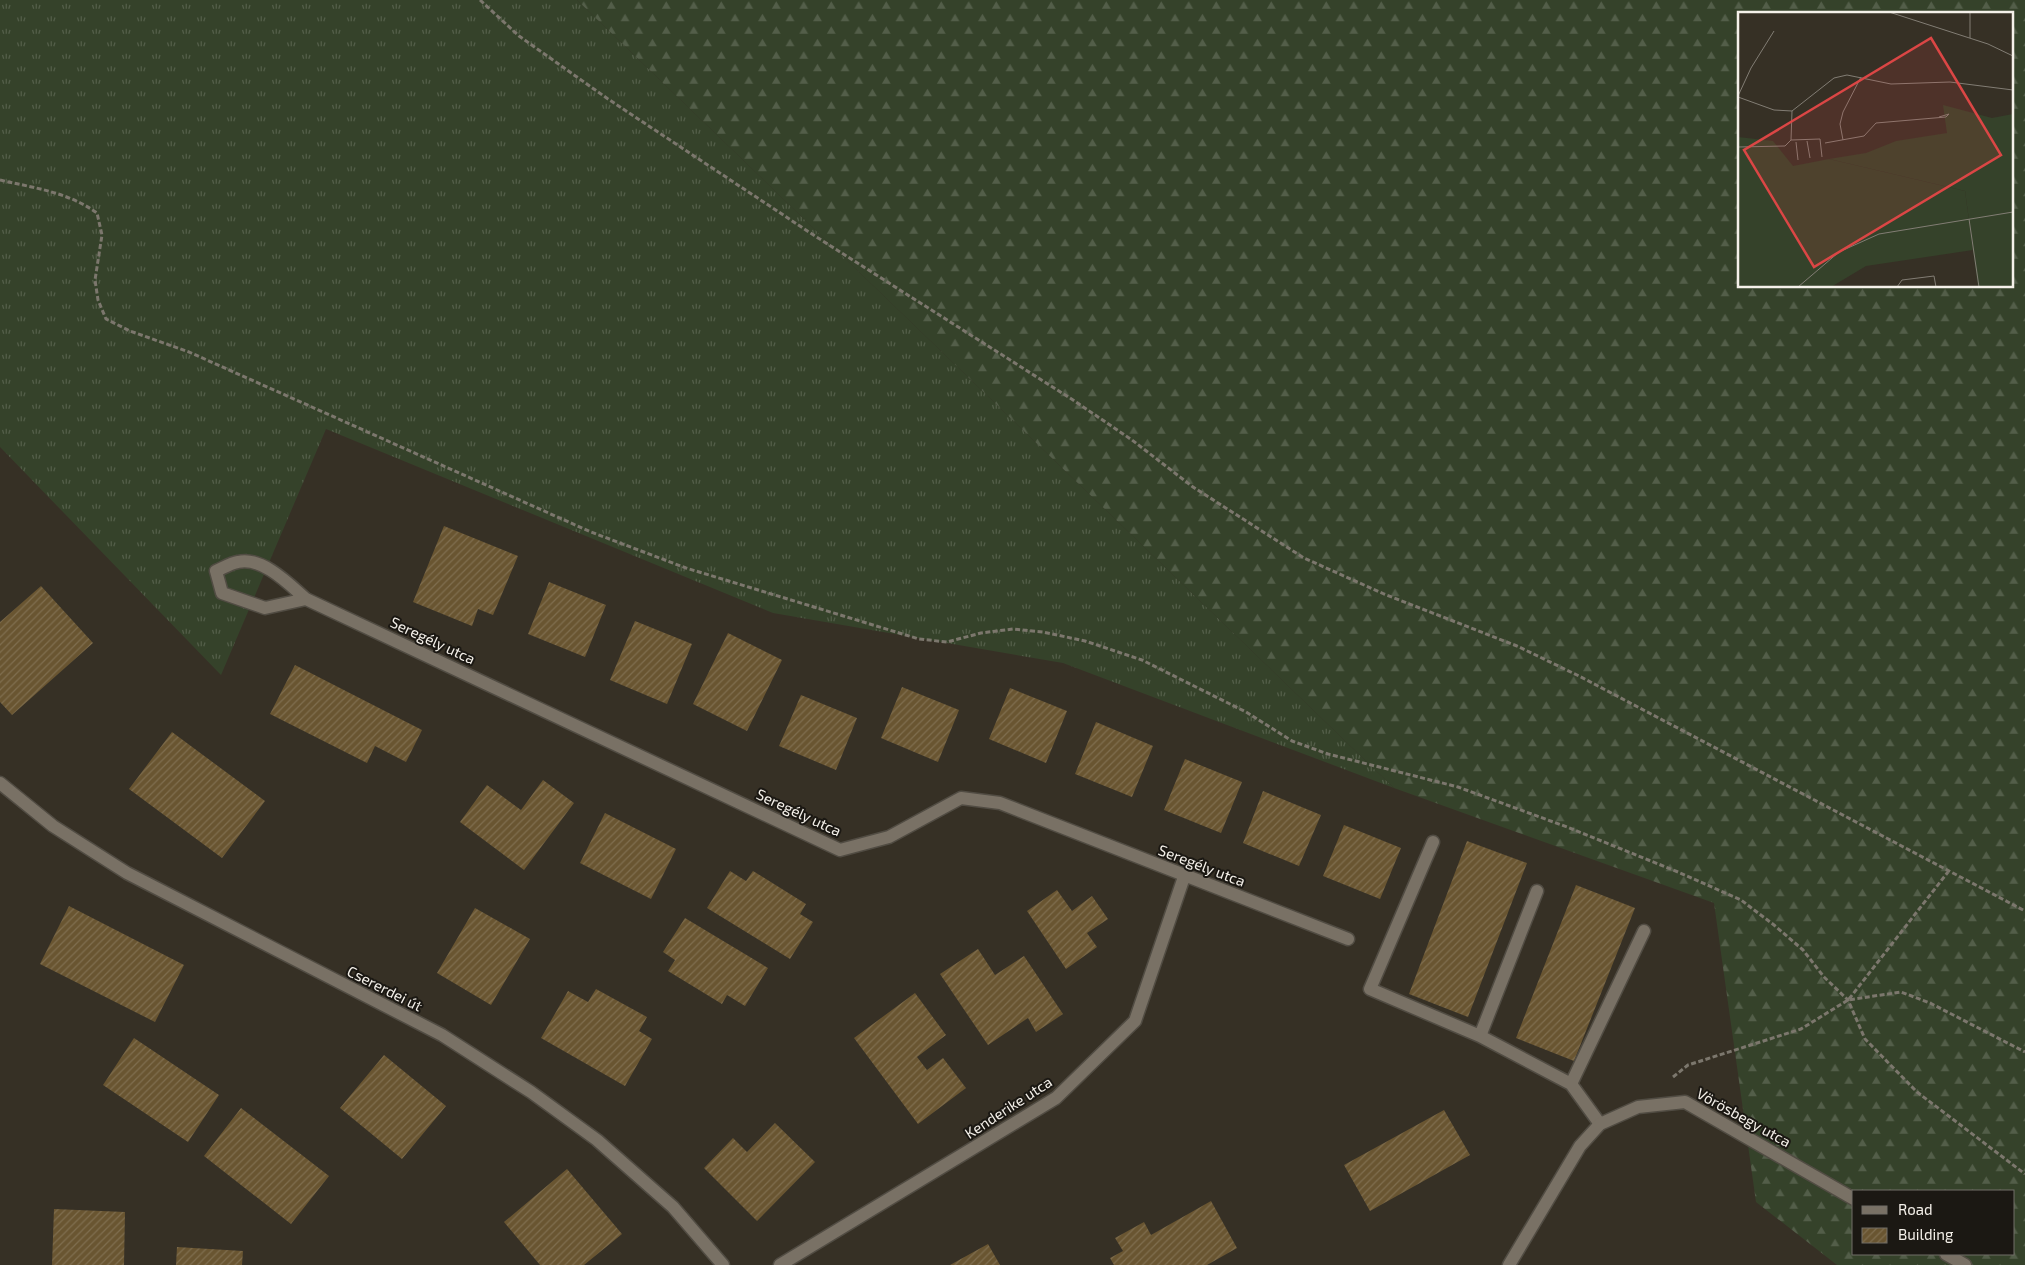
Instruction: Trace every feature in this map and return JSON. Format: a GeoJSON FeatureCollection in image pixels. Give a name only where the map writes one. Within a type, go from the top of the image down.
{"type":"FeatureCollection","features":[{"type":"Feature","properties":{"kind":"street","name":"Seregély utca"},"geometry":{"type":"LineString","coordinates":[[306,599],[265,608],[222,593],[216,571],[240,561],[257,564],[280,575],[306,599],[840,850],[889,837],[961,798],[1000,803],[1348,939]]}},
{"type":"Feature","properties":{"kind":"street","name":"Csererdei út"},"geometry":{"type":"LineString","coordinates":[[0,783],[53,826],[127,873],[442,1036],[531,1092],[597,1140],[673,1207],[723,1265]]}},
{"type":"Feature","properties":{"kind":"street"},"geometry":{"type":"LineString","coordinates":[[1433,842],[1370,989],[1480,1036],[1571,1084],[1600,1124]]}},
{"type":"Feature","properties":{"kind":"street","name":"Kenderike utca"},"geometry":{"type":"LineString","coordinates":[[780,1265],[1056,1098],[1135,1021],[1184,876]]}},
{"type":"Feature","properties":{"kind":"street"},"geometry":{"type":"LineString","coordinates":[[1480,1036],[1537,891]]}},
{"type":"Feature","properties":{"kind":"street"},"geometry":{"type":"LineString","coordinates":[[1571,1084],[1644,931]]}},
{"type":"Feature","properties":{"kind":"street","name":"Vörösbegy utca"},"geometry":{"type":"LineString","coordinates":[[1509,1265],[1580,1146],[1600,1124],[1638,1107],[1685,1102],[1852,1198]]}},
{"type":"Feature","properties":{"kind":"street"},"geometry":{"type":"LineString","coordinates":[[1948,1255],[1965,1265]]}},
{"type":"Feature","properties":{"kind":"path"},"geometry":{"type":"LineString","coordinates":[[480,0],[519,36],[608,99],[815,236],[1073,400],[1132,440],[1193,487],[1304,558],[1384,594],[1517,646],[1579,676],[2025,911]]}},
{"type":"Feature","properties":{"kind":"path"},"geometry":{"type":"LineString","coordinates":[[0,180],[59,193],[80,200],[97,212],[102,235],[95,280],[98,300],[106,318],[130,331],[189,352],[591,532],[686,568],[919,639],[947,642],[980,633],[1013,629],[1044,632],[1085,641],[1142,660],[1246,712],[1292,741],[1328,754],[1458,787],[1567,827],[1742,900],[1803,950],[1824,977],[1848,1000],[1865,1039],[1917,1092],[2025,1174]]}},
{"type":"Feature","properties":{"kind":"path"},"geometry":{"type":"LineString","coordinates":[[1638,1107],[1688,1065],[1801,1030],[1848,1000],[1948,872]]}},
{"type":"Feature","properties":{"kind":"path"},"geometry":{"type":"LineString","coordinates":[[1848,1000],[1901,992],[1930,1003],[2025,1052]]}},
{"type":"Feature","properties":{"kind":"green space"},"geometry":{"type":"Polygon","coordinates":[[[0,0],[577,0],[1394,788],[1063,663],[773,613],[326,429],[221,675],[0,447],[0,0]]]}},
{"type":"Feature","properties":{"kind":"green space"},"geometry":{"type":"Polygon","coordinates":[[[577,0],[2025,0],[2025,1265],[1837,1265],[1756,1202],[1714,903],[1394,788],[577,0]]]}},
{"type":"Feature","properties":{"kind":"building"},"geometry":{"type":"Polygon","coordinates":[[[444,526],[518,556],[493,615],[478,609],[472,626],[413,602],[444,526]]]}},
{"type":"Feature","properties":{"kind":"building"},"geometry":{"type":"Polygon","coordinates":[[[549,582],[606,605],[585,657],[528,634],[549,582]]]}},
{"type":"Feature","properties":{"kind":"building"},"geometry":{"type":"Polygon","coordinates":[[[41,586],[93,643],[12,715],[0,702],[0,622],[41,586]]]}},
{"type":"Feature","properties":{"kind":"building"},"geometry":{"type":"Polygon","coordinates":[[[635,621],[692,644],[667,704],[610,680],[635,621]]]}},
{"type":"Feature","properties":{"kind":"building"},"geometry":{"type":"Polygon","coordinates":[[[728,633],[782,660],[747,731],[693,704],[728,633]]]}},
{"type":"Feature","properties":{"kind":"building"},"geometry":{"type":"Polygon","coordinates":[[[295,665],[422,730],[406,762],[375,746],[367,763],[270,714],[295,665]]]}},
{"type":"Feature","properties":{"kind":"building"},"geometry":{"type":"Polygon","coordinates":[[[902,687],[959,710],[938,762],[881,738],[902,687]]]}},
{"type":"Feature","properties":{"kind":"building"},"geometry":{"type":"Polygon","coordinates":[[[1010,688],[1067,711],[1046,763],[989,739],[1010,688]]]}},
{"type":"Feature","properties":{"kind":"building"},"geometry":{"type":"Polygon","coordinates":[[[801,695],[857,718],[836,770],[779,746],[801,695]]]}},
{"type":"Feature","properties":{"kind":"building"},"geometry":{"type":"Polygon","coordinates":[[[1096,722],[1153,746],[1132,797],[1075,774],[1096,722]]]}},
{"type":"Feature","properties":{"kind":"building"},"geometry":{"type":"Polygon","coordinates":[[[172,732],[265,801],[222,858],[129,789],[172,732]]]}},
{"type":"Feature","properties":{"kind":"building"},"geometry":{"type":"Polygon","coordinates":[[[1185,759],[1242,782],[1221,833],[1164,810],[1185,759]]]}},
{"type":"Feature","properties":{"kind":"building"},"geometry":{"type":"Polygon","coordinates":[[[543,780],[574,803],[524,870],[460,822],[487,785],[521,810],[543,780]]]}},
{"type":"Feature","properties":{"kind":"building"},"geometry":{"type":"Polygon","coordinates":[[[1263,791],[1321,815],[1299,866],[1243,843],[1263,791]]]}},
{"type":"Feature","properties":{"kind":"building"},"geometry":{"type":"Polygon","coordinates":[[[605,813],[676,849],[651,899],[580,863],[605,813]]]}},
{"type":"Feature","properties":{"kind":"building"},"geometry":{"type":"Polygon","coordinates":[[[1344,825],[1401,848],[1380,899],[1323,876],[1344,825]]]}},
{"type":"Feature","properties":{"kind":"building"},"geometry":{"type":"Polygon","coordinates":[[[1467,841],[1527,863],[1468,1017],[1409,994],[1467,841]]]}},
{"type":"Feature","properties":{"kind":"building"},"geometry":{"type":"Polygon","coordinates":[[[730,871],[746,881],[753,871],[806,904],[800,914],[813,922],[790,959],[707,908],[730,871]]]}},
{"type":"Feature","properties":{"kind":"building"},"geometry":{"type":"Polygon","coordinates":[[[1576,885],[1635,908],[1574,1061],[1516,1038],[1576,885]]]}},
{"type":"Feature","properties":{"kind":"building"},"geometry":{"type":"Polygon","coordinates":[[[1057,890],[1072,911],[1092,896],[1108,919],[1087,933],[1097,947],[1066,969],[1027,911],[1057,890]]]}},
{"type":"Feature","properties":{"kind":"building"},"geometry":{"type":"Polygon","coordinates":[[[69,906],[184,965],[155,1022],[40,964],[69,906]]]}},
{"type":"Feature","properties":{"kind":"building"},"geometry":{"type":"Polygon","coordinates":[[[475,908],[530,939],[491,1005],[437,973],[475,908]]]}},
{"type":"Feature","properties":{"kind":"building"},"geometry":{"type":"Polygon","coordinates":[[[685,918],[768,968],[745,1006],[727,995],[722,1004],[668,971],[675,960],[663,952],[685,918]]]}},
{"type":"Feature","properties":{"kind":"building"},"geometry":{"type":"Polygon","coordinates":[[[978,949],[995,975],[1024,956],[1063,1014],[1036,1032],[1028,1018],[988,1045],[940,974],[978,949]]]}},
{"type":"Feature","properties":{"kind":"building"},"geometry":{"type":"Polygon","coordinates":[[[596,989],[647,1017],[639,1031],[652,1039],[625,1086],[541,1038],[568,991],[588,1002],[596,989]]]}},
{"type":"Feature","properties":{"kind":"building"},"geometry":{"type":"Polygon","coordinates":[[[915,993],[946,1035],[917,1057],[927,1070],[943,1058],[966,1088],[918,1124],[854,1038],[915,993]]]}},
{"type":"Feature","properties":{"kind":"building"},"geometry":{"type":"Polygon","coordinates":[[[134,1038],[219,1095],[188,1142],[103,1085],[134,1038]]]}},
{"type":"Feature","properties":{"kind":"building"},"geometry":{"type":"Polygon","coordinates":[[[384,1055],[446,1106],[402,1159],[340,1108],[384,1055]]]}},
{"type":"Feature","properties":{"kind":"building"},"geometry":{"type":"Polygon","coordinates":[[[241,1108],[329,1176],[291,1224],[204,1156],[241,1108]]]}},
{"type":"Feature","properties":{"kind":"building"},"geometry":{"type":"Polygon","coordinates":[[[1444,1110],[1470,1155],[1370,1211],[1344,1165],[1444,1110]]]}},
{"type":"Feature","properties":{"kind":"building"},"geometry":{"type":"Polygon","coordinates":[[[775,1123],[815,1162],[757,1221],[704,1168],[733,1138],[747,1152],[775,1123]]]}},
{"type":"Feature","properties":{"kind":"building"},"geometry":{"type":"Polygon","coordinates":[[[567,1169],[622,1234],[584,1265],[540,1265],[504,1222],[567,1169]]]}},
{"type":"Feature","properties":{"kind":"building"},"geometry":{"type":"Polygon","coordinates":[[[1211,1201],[1237,1248],[1207,1265],[1114,1265],[1110,1258],[1123,1251],[1115,1238],[1144,1222],[1151,1235],[1211,1201]]]}},
{"type":"Feature","properties":{"kind":"building"},"geometry":{"type":"Polygon","coordinates":[[[54,1209],[125,1212],[124,1265],[52,1265],[54,1209]]]}},
{"type":"Feature","properties":{"kind":"building"},"geometry":{"type":"Polygon","coordinates":[[[988,1244],[1000,1265],[950,1265],[988,1244]]]}},
{"type":"Feature","properties":{"kind":"building"},"geometry":{"type":"Polygon","coordinates":[[[177,1247],[243,1251],[242,1265],[176,1265],[177,1247]]]}}]}
